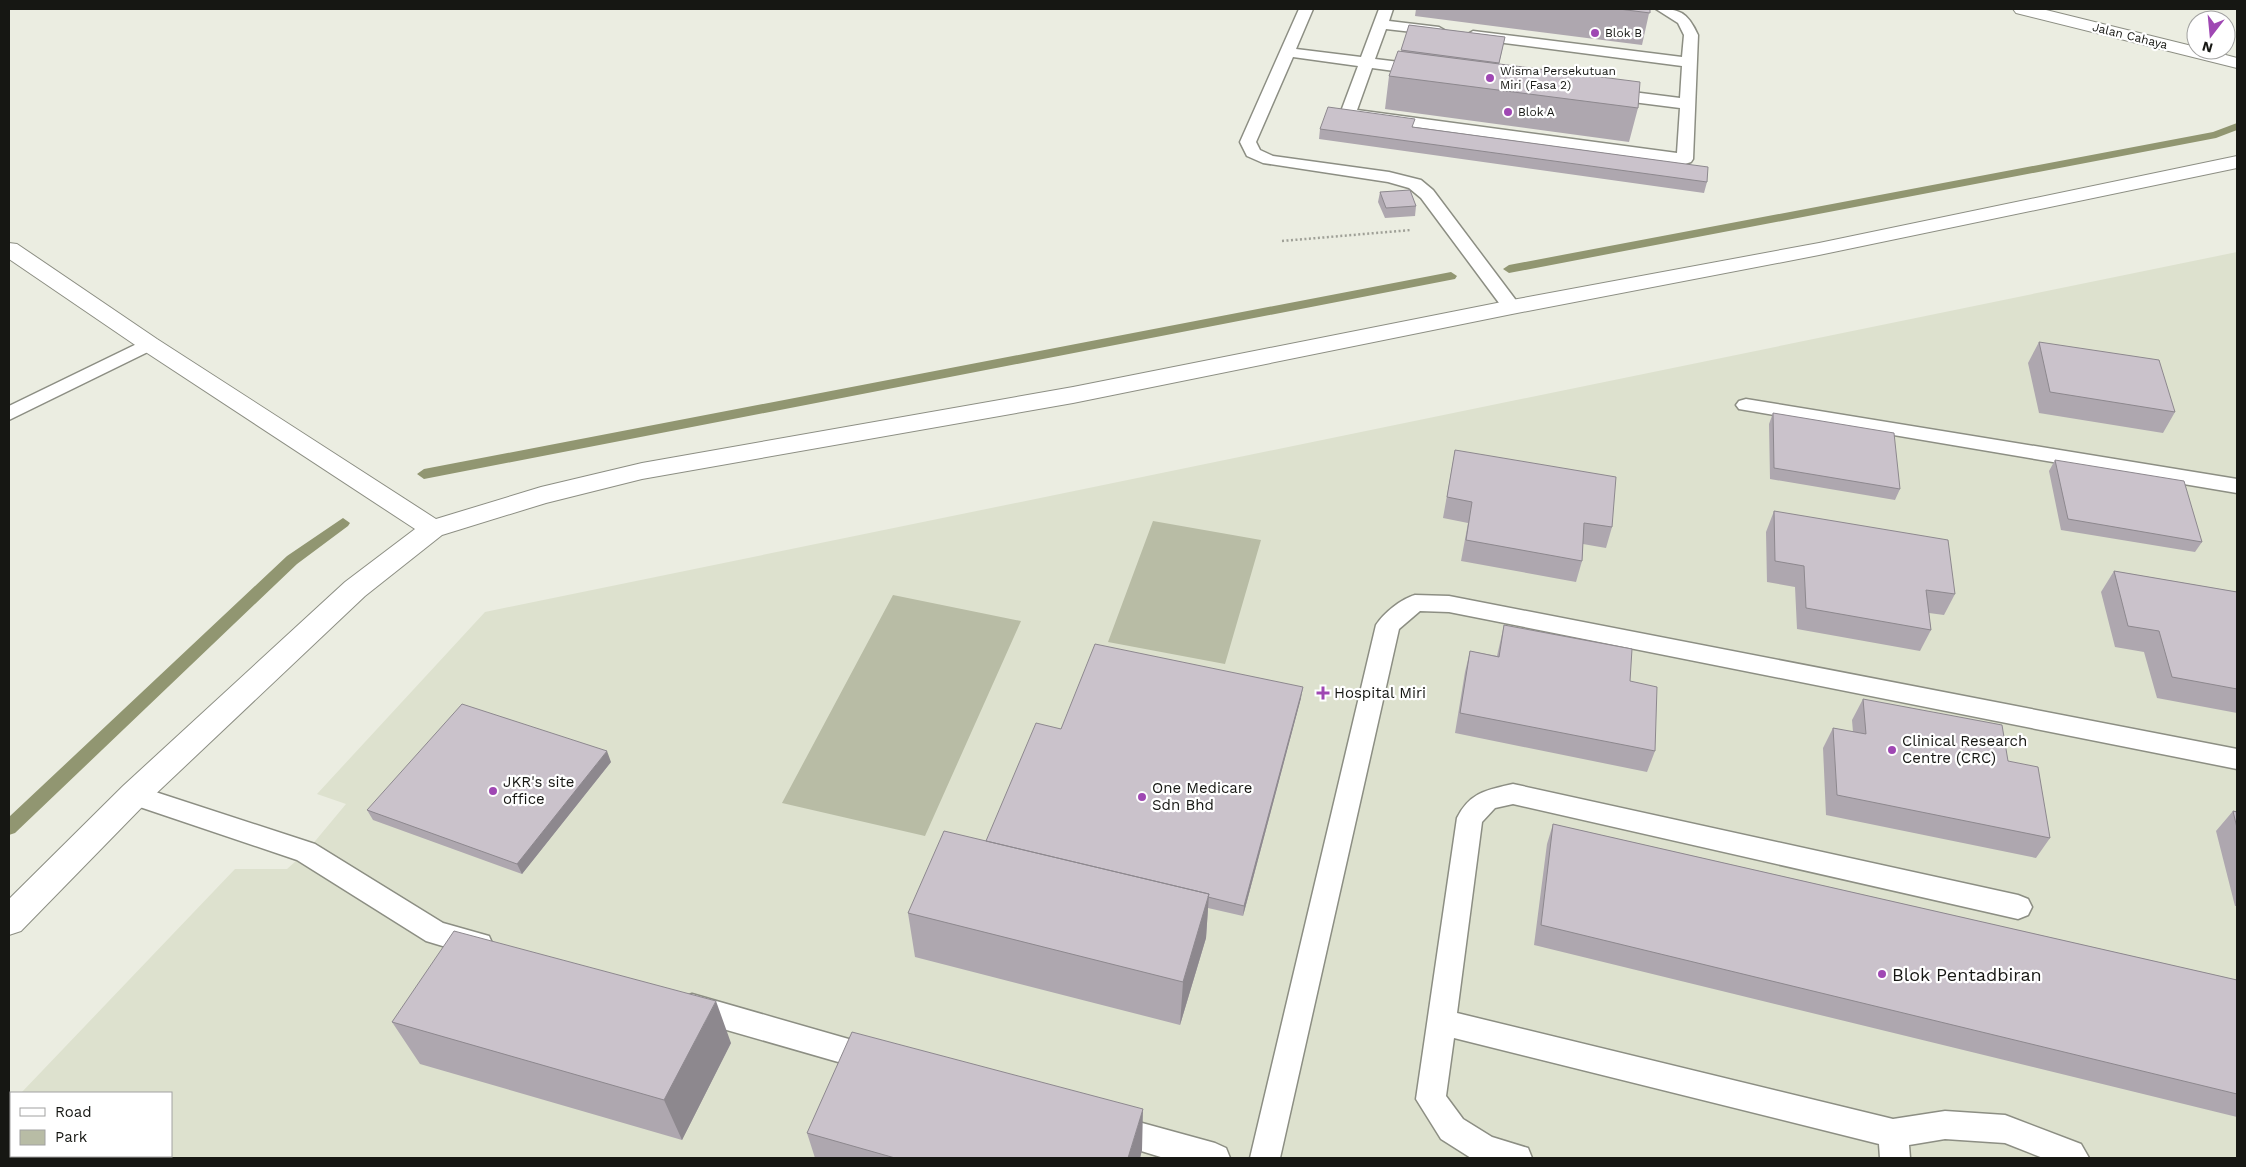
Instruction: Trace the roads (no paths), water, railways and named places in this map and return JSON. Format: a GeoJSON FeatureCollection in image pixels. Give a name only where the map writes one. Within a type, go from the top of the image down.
{"type":"FeatureCollection","features":[{"type":"Feature","properties":{"kind":"street","name":"Jalan Cahaya"},"geometry":{"type":"LineString","coordinates":[[2022,9],[2237,63]]}},
{"type":"Feature","properties":{"kind":"street"},"geometry":{"type":"LineString","coordinates":[[9,921],[134,795],[355,589],[433,529],[541,496],[642,471],[1073,395],[1512,307],[1819,249],[2237,162]]}},
{"type":"Feature","properties":{"kind":"street"},"geometry":{"type":"LineString","coordinates":[[9,249],[149,344],[433,529]]}},
{"type":"Feature","properties":{"kind":"lane"},"geometry":{"type":"LineString","coordinates":[[1306,9],[1248,142],[1253,153],[1269,160],[1389,177],[1414,184],[1427,194],[1512,307]]}},
{"type":"Feature","properties":{"kind":"lane"},"geometry":{"type":"LineString","coordinates":[[1386,9],[1348,114],[1685,159],[1691,34],[1684,20],[1663,9]]}},
{"type":"Feature","properties":{"kind":"lane"},"geometry":{"type":"LineString","coordinates":[[1380,24],[1690,62]]}},
{"type":"Feature","properties":{"kind":"lane"},"geometry":{"type":"LineString","coordinates":[[1288,52],[1435,71]]}},
{"type":"Feature","properties":{"kind":"lane"},"geometry":{"type":"LineString","coordinates":[[1591,91],[1688,104]]}},
{"type":"Feature","properties":{"kind":"lane"},"geometry":{"type":"LineString","coordinates":[[9,414],[149,344]]}},
{"type":"Feature","properties":{"kind":"lane"},"geometry":{"type":"LineString","coordinates":[[1746,405],[2237,486]]}},
{"type":"Feature","properties":{"kind":"lane"},"geometry":{"type":"LineString","coordinates":[[1266,1158],[1388,625],[1415,603],[1449,604],[2237,758]]}},
{"type":"Feature","properties":{"kind":"lane"},"geometry":{"type":"LineString","coordinates":[[1517,1158],[1486,1150],[1452,1129],[1431,1099],[1470,818],[1487,800],[1513,794],[2018,907]]}},
{"type":"Feature","properties":{"kind":"lane"},"geometry":{"type":"LineString","coordinates":[[134,795],[306,852],[436,933],[502,952]]}},
{"type":"Feature","properties":{"kind":"lane"},"geometry":{"type":"LineString","coordinates":[[664,999],[901,1068]]}},
{"type":"Feature","properties":{"kind":"lane"},"geometry":{"type":"LineString","coordinates":[[1441,1022],[1894,1146],[1945,1126],[2005,1130],[2070,1154],[2074,1158]]}},
{"type":"Feature","properties":{"kind":"lane"},"geometry":{"type":"LineString","coordinates":[[1091,1122],[1215,1158]]}},
{"type":"Feature","properties":{"kind":"waterway"},"geometry":{"type":"LineString","coordinates":[[1509,269],[2216,135],[2237,126]]}},
{"type":"Feature","properties":{"kind":"waterway"},"geometry":{"type":"LineString","coordinates":[[424,474],[1451,276]]}},
{"type":"Feature","properties":{"kind":"waterway"},"geometry":{"type":"LineString","coordinates":[[9,828],[292,560],[343,523]]}},
{"type":"Feature","properties":{"kind":"place","name":"Blok B"},"geometry":{"type":"Point","coordinates":[1595,33]}},
{"type":"Feature","properties":{"kind":"place","name":"Wisma Persekutuan Miri (Fasa 2)"},"geometry":{"type":"Point","coordinates":[1490,78]}},
{"type":"Feature","properties":{"kind":"place","name":"Blok A"},"geometry":{"type":"Point","coordinates":[1508,112]}},
{"type":"Feature","properties":{"kind":"place","name":"Hospital Miri"},"geometry":{"type":"Point","coordinates":[1323,693]}},
{"type":"Feature","properties":{"kind":"place","name":"Clinical Research Centre (CRC)"},"geometry":{"type":"Point","coordinates":[1892,750]}},
{"type":"Feature","properties":{"kind":"place","name":"JKR's site office"},"geometry":{"type":"Point","coordinates":[493,791]}},
{"type":"Feature","properties":{"kind":"place","name":"One Medicare Sdn Bhd"},"geometry":{"type":"Point","coordinates":[1142,797]}},
{"type":"Feature","properties":{"kind":"place","name":"Blok Pentadbiran"},"geometry":{"type":"Point","coordinates":[1882,974]}}]}
